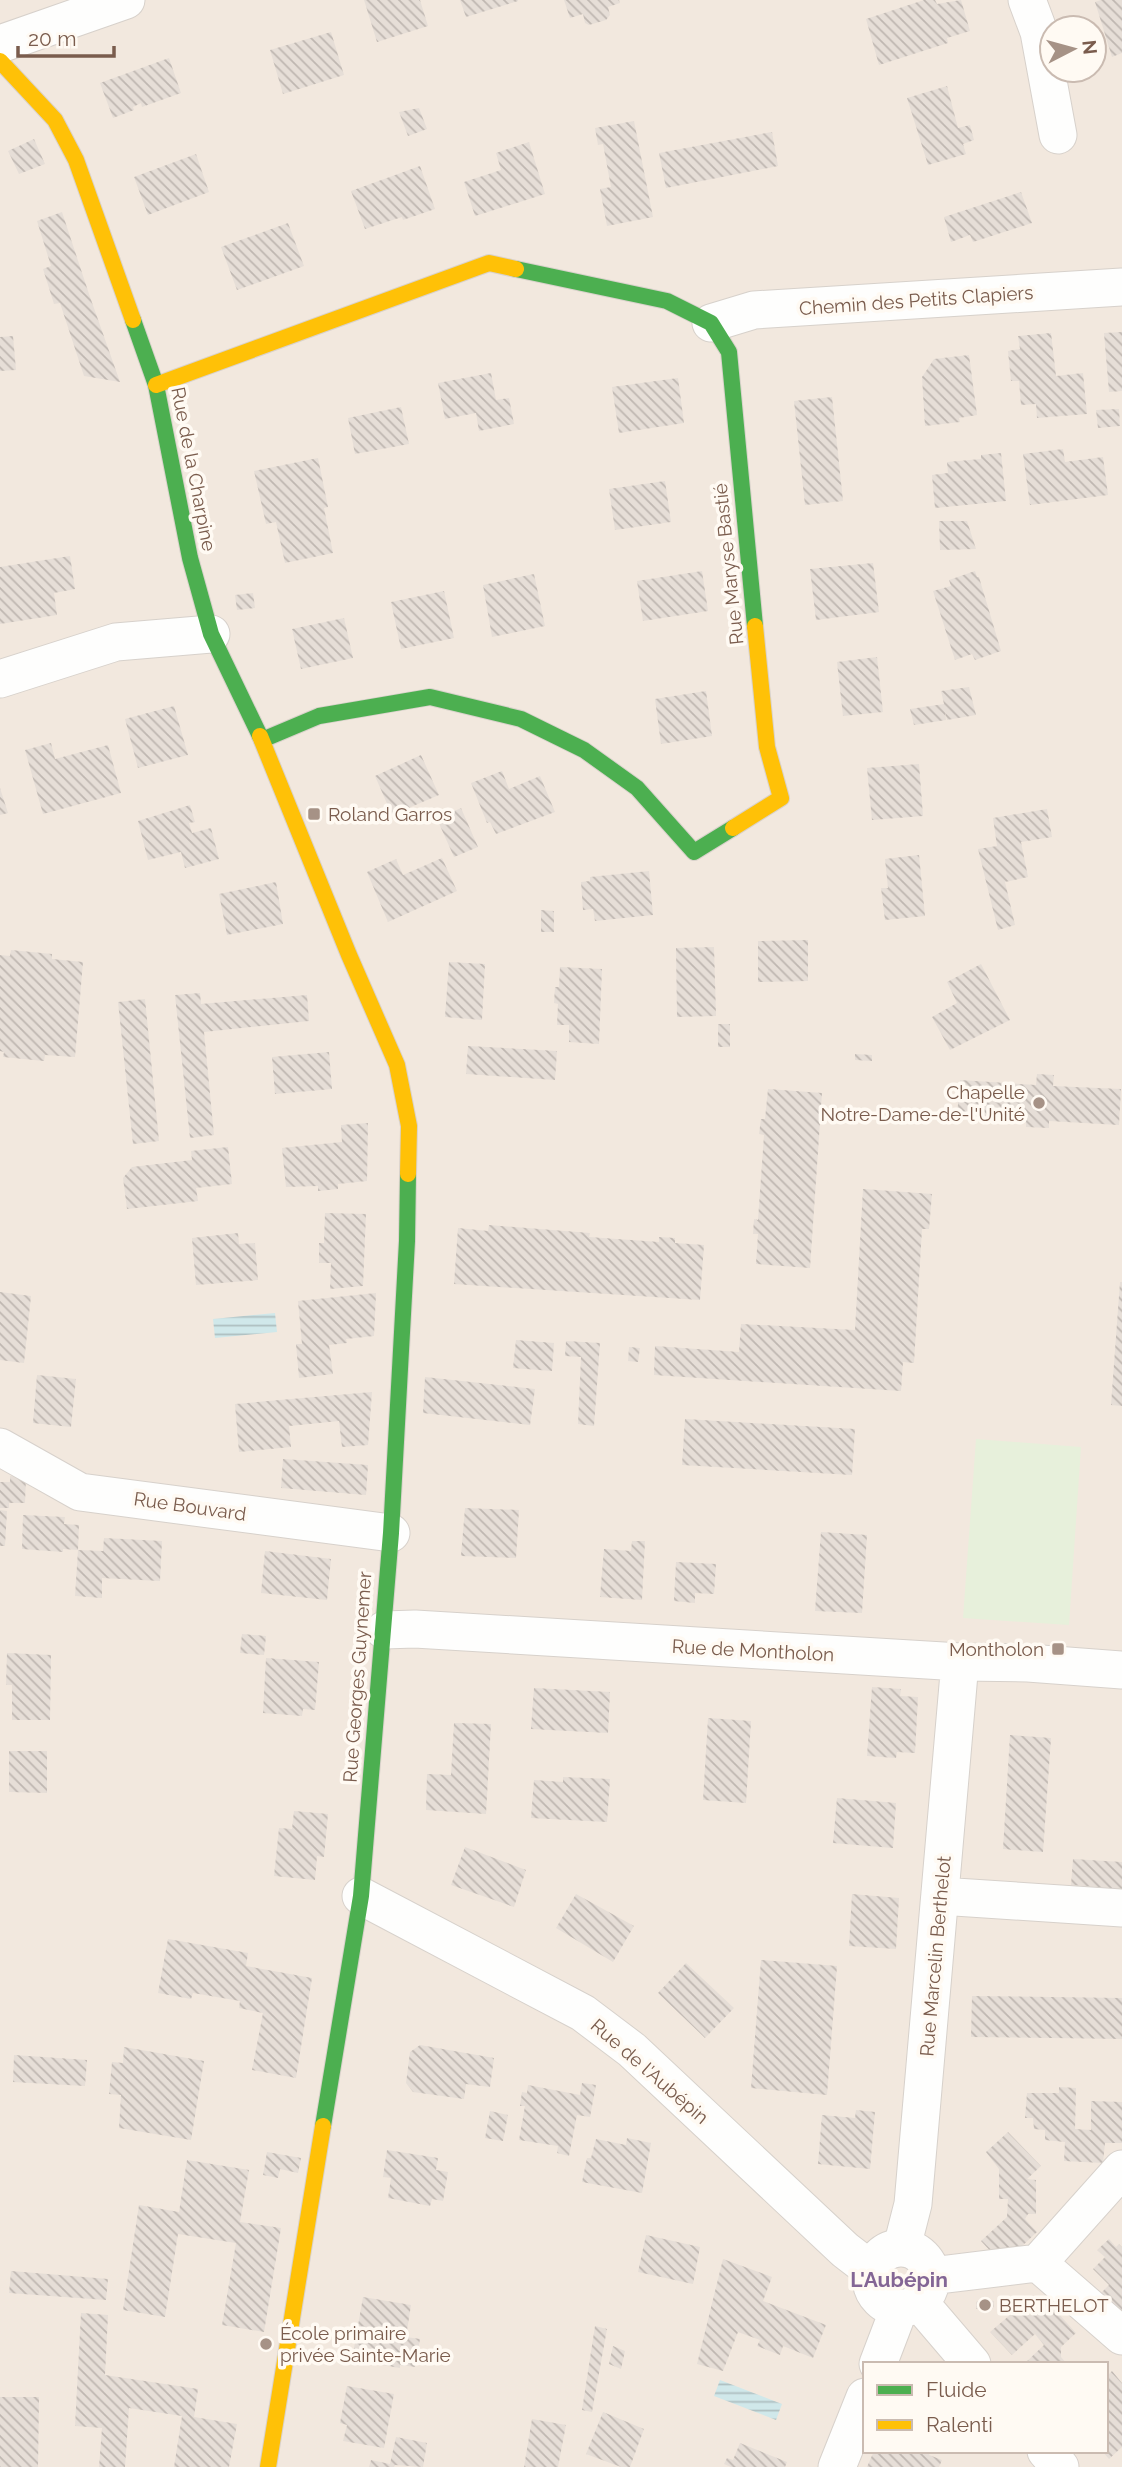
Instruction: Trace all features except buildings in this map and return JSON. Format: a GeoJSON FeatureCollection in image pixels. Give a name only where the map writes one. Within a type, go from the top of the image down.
{"type":"FeatureCollection","features":[{"type":"Feature","properties":{"kind":"street"},"geometry":{"type":"LineString","coordinates":[[0,44],[126,0]]}},
{"type":"Feature","properties":{"kind":"street"},"geometry":{"type":"LineString","coordinates":[[1027,0],[1039,32],[1058,135]]}},
{"type":"Feature","properties":{"kind":"street","name":"Rue de la Charpine"},"geometry":{"type":"LineString","coordinates":[[0,61],[55,120],[76,160],[156,385],[190,558],[211,635],[262,740],[327,899]]}},
{"type":"Feature","properties":{"kind":"street"},"geometry":{"type":"LineString","coordinates":[[156,385],[489,263],[667,301],[711,323]]}},
{"type":"Feature","properties":{"kind":"street","name":"Chemin des Petits Clapiers"},"geometry":{"type":"LineString","coordinates":[[711,323],[754,310],[1122,287]]}},
{"type":"Feature","properties":{"kind":"street","name":"Rue Maryse Bastié"},"geometry":{"type":"LineString","coordinates":[[262,740],[319,716],[430,697],[521,719],[584,750],[637,788],[694,852],[781,798],[767,747],[729,352],[711,323]]}},
{"type":"Feature","properties":{"kind":"street"},"geometry":{"type":"LineString","coordinates":[[0,678],[117,642],[211,635]]}},
{"type":"Feature","properties":{"kind":"street","name":"Rue Georges Guynemer"},"geometry":{"type":"LineString","coordinates":[[268,2467],[361,1896],[391,1533],[407,1241],[409,1126],[397,1065],[327,899]]}},
{"type":"Feature","properties":{"kind":"street","name":"Rue Bouvard"},"geometry":{"type":"LineString","coordinates":[[0,1447],[80,1492],[391,1533]]}},
{"type":"Feature","properties":{"kind":"street","name":"Rue de Montholon"},"geometry":{"type":"LineString","coordinates":[[384,1630],[415,1629],[1122,1670]]}},
{"type":"Feature","properties":{"kind":"street","name":"Rue Marcelin Berthelot"},"geometry":{"type":"LineString","coordinates":[[902,2248],[914,2204],[960,1662]]}},
{"type":"Feature","properties":{"kind":"street","name":"Rue de l'Aubépin"},"geometry":{"type":"LineString","coordinates":[[361,1896],[583,2013],[632,2050],[845,2250],[871,2270]]}},
{"type":"Feature","properties":{"kind":"street"},"geometry":{"type":"LineString","coordinates":[[940,1896],[1122,1908]]}},
{"type":"Feature","properties":{"kind":"street"},"geometry":{"type":"LineString","coordinates":[[879,2362],[916,2295],[923,2256],[902,2248],[891,2249],[882,2254],[871,2270],[870,2280],[879,2299],[888,2306],[916,2295],[1038,2263],[1122,2168]]}},
{"type":"Feature","properties":{"kind":"street"},"geometry":{"type":"LineString","coordinates":[[1038,2263],[1122,2336]]}},
{"type":"Feature","properties":{"kind":"street"},"geometry":{"type":"LineString","coordinates":[[916,2295],[969,2362]]}},
{"type":"Feature","properties":{"kind":"street"},"geometry":{"type":"LineString","coordinates":[[837,2467],[863,2402]]}},
{"type":"Feature","properties":{"kind":"street"},"geometry":{"type":"LineString","coordinates":[[1048,2453],[1060,2467]]}},
{"type":"Feature","properties":{"kind":"shaded area"},"geometry":{"type":"Polygon","coordinates":[[[0,0],[1122,0],[1122,2467],[0,2467],[0,0]]]}},
{"type":"Feature","properties":{"kind":"green space"},"geometry":{"type":"Polygon","coordinates":[[[976,1439],[1081,1447],[1069,1625],[963,1618],[976,1439]]]}},
{"type":"Feature","properties":{"kind":"water"},"geometry":{"type":"Polygon","coordinates":[[[275,1313],[277,1332],[215,1338],[213,1319],[275,1313]]]}},
{"type":"Feature","properties":{"kind":"water"},"geometry":{"type":"Polygon","coordinates":[[[720,2380],[782,2404],[776,2420],[714,2396],[720,2380]]]}},
{"type":"Feature","properties":{"kind":"traffic: fast"},"geometry":{"type":"LineString","coordinates":[[516,269],[667,301],[711,323],[729,352],[755,626]]}},
{"type":"Feature","properties":{"kind":"traffic: fast"},"geometry":{"type":"LineString","coordinates":[[133,320],[156,385],[190,558],[211,634],[260,736]]}},
{"type":"Feature","properties":{"kind":"traffic: fast"},"geometry":{"type":"LineString","coordinates":[[262,740],[319,716],[430,697],[521,719],[584,750],[637,788],[694,852],[733,828]]}},
{"type":"Feature","properties":{"kind":"traffic: fast"},"geometry":{"type":"LineString","coordinates":[[323,2126],[361,1896],[391,1533],[407,1241],[408,1174]]}},
{"type":"Feature","properties":{"kind":"traffic: slow"},"geometry":{"type":"LineString","coordinates":[[0,61],[55,120],[76,160],[133,320]]}},
{"type":"Feature","properties":{"kind":"traffic: slow"},"geometry":{"type":"LineString","coordinates":[[156,385],[489,263],[516,269]]}},
{"type":"Feature","properties":{"kind":"traffic: slow"},"geometry":{"type":"LineString","coordinates":[[733,828],[781,798],[767,747],[755,626]]}},
{"type":"Feature","properties":{"kind":"traffic: slow"},"geometry":{"type":"LineString","coordinates":[[260,736],[397,1065],[409,1126],[408,1174]]}},
{"type":"Feature","properties":{"kind":"traffic: slow"},"geometry":{"type":"LineString","coordinates":[[268,2467],[323,2126]]}},
{"type":"Feature","properties":{"kind":"place","name":"Roland Garros"},"geometry":{"type":"Point","coordinates":[314,814]}},
{"type":"Feature","properties":{"kind":"place","name":"Chapelle Notre-Dame-de-l'Unité"},"geometry":{"type":"Point","coordinates":[1039,1103]}},
{"type":"Feature","properties":{"kind":"place","name":"Montholon"},"geometry":{"type":"Point","coordinates":[1058,1649]}},
{"type":"Feature","properties":{"kind":"place","name":"BERTHELOT"},"geometry":{"type":"Point","coordinates":[985,2305]}},
{"type":"Feature","properties":{"kind":"place","name":"École primaire privée Sainte-Marie"},"geometry":{"type":"Point","coordinates":[266,2344]}},
{"type":"Feature","properties":{"kind":"district","name":"L'Aubépin"},"geometry":{"type":"Point","coordinates":[899,2279]}}]}
